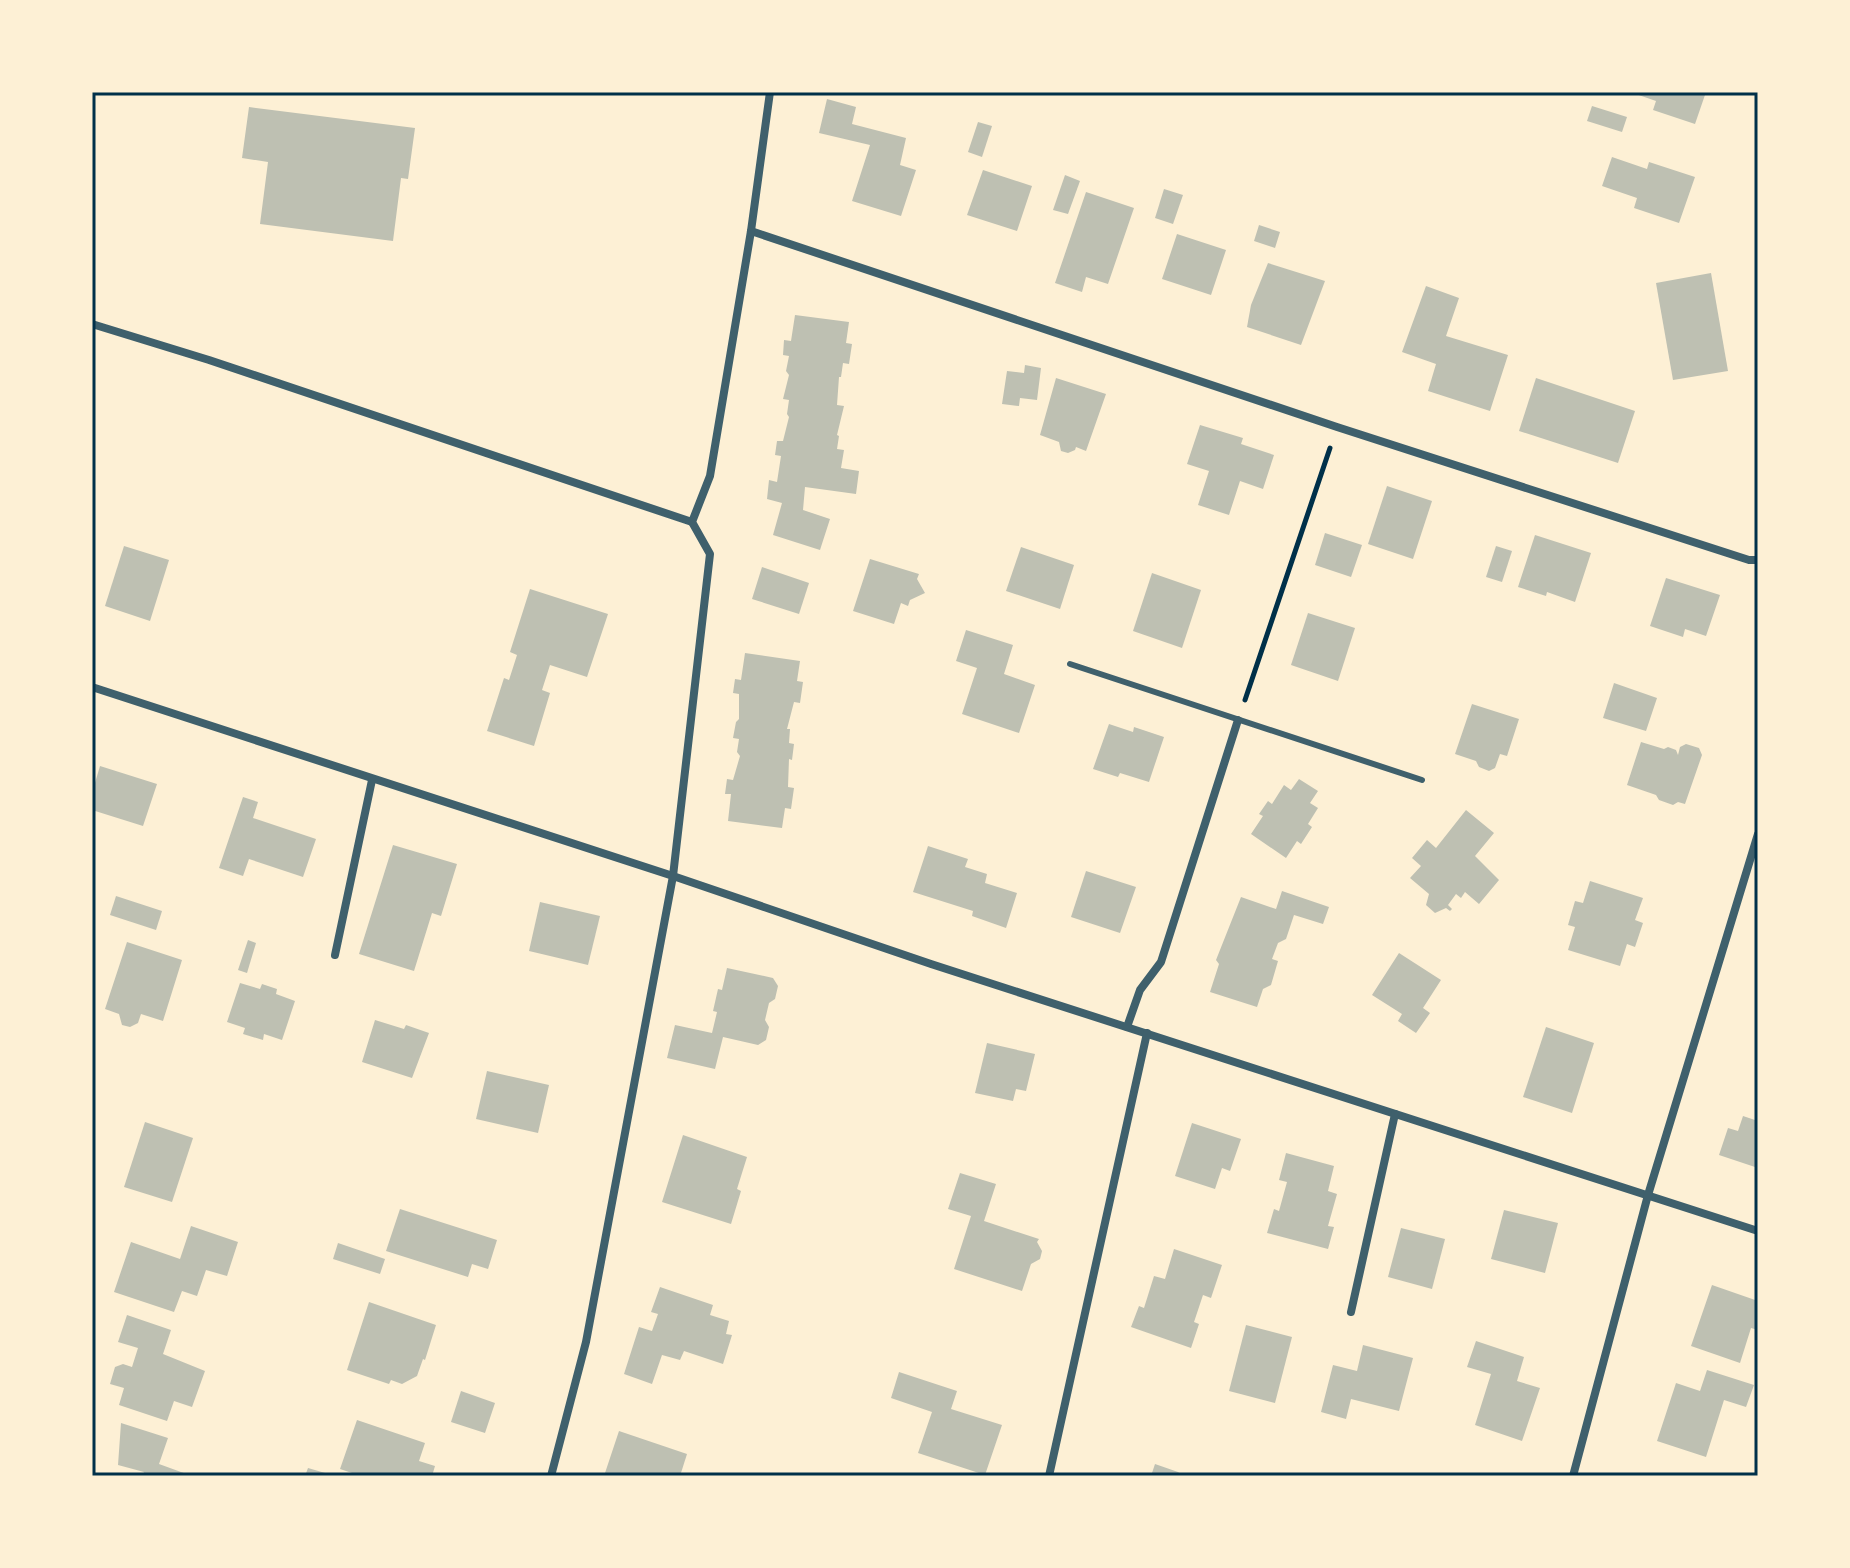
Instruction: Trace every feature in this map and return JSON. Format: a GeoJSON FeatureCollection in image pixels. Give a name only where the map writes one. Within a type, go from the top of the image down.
{"type":"FeatureCollection","features":[{"type":"Feature","properties":{"kind":"street"},"geometry":{"type":"LineString","coordinates":[[692,522],[710,476],[751,231],[770,92]]}},
{"type":"Feature","properties":{"kind":"street"},"geometry":{"type":"LineString","coordinates":[[751,231],[1337,427],[1734,555],[1758,560]]}},
{"type":"Feature","properties":{"kind":"street"},"geometry":{"type":"LineString","coordinates":[[92,324],[692,522],[710,554],[673,876],[586,1342],[551,1476]]}},
{"type":"Feature","properties":{"kind":"street"},"geometry":{"type":"LineString","coordinates":[[92,687],[673,876],[931,964],[1758,1231]]}},
{"type":"Feature","properties":{"kind":"street"},"geometry":{"type":"LineString","coordinates":[[1127,1027],[1140,990],[1161,962],[1238,720]]}},
{"type":"Feature","properties":{"kind":"street"},"geometry":{"type":"LineString","coordinates":[[335,955],[372,780]]}},
{"type":"Feature","properties":{"kind":"street"},"geometry":{"type":"LineString","coordinates":[[1573,1476],[1648,1195],[1758,834]]}},
{"type":"Feature","properties":{"kind":"street"},"geometry":{"type":"LineString","coordinates":[[1049,1476],[1147,1033]]}},
{"type":"Feature","properties":{"kind":"street"},"geometry":{"type":"LineString","coordinates":[[1351,1312],[1395,1114]]}},
{"type":"Feature","properties":{"kind":"lane"},"geometry":{"type":"LineString","coordinates":[[1070,664],[1422,780]]}},
{"type":"Feature","properties":{"kind":"path"},"geometry":{"type":"LineString","coordinates":[[1238,720],[1337,427]]}},
{"type":"Feature","properties":{"kind":"building"},"geometry":{"type":"Polygon","coordinates":[[[1630,92],[1706,92],[1695,124],[1653,110],[1656,101],[1630,92]]]}},
{"type":"Feature","properties":{"kind":"building"},"geometry":{"type":"Polygon","coordinates":[[[827,99],[856,107],[852,124],[906,138],[900,165],[916,170],[901,216],[852,201],[870,145],[819,133],[827,99]]]}},
{"type":"Feature","properties":{"kind":"building"},"geometry":{"type":"Polygon","coordinates":[[[1592,106],[1627,117],[1622,132],[1587,121],[1592,106]]]}},
{"type":"Feature","properties":{"kind":"building"},"geometry":{"type":"Polygon","coordinates":[[[249,107],[415,128],[408,179],[401,178],[393,241],[260,224],[268,162],[242,158],[249,107]]]}},
{"type":"Feature","properties":{"kind":"building"},"geometry":{"type":"Polygon","coordinates":[[[978,122],[992,126],[982,157],[968,152],[978,122]]]}},
{"type":"Feature","properties":{"kind":"building"},"geometry":{"type":"Polygon","coordinates":[[[1612,157],[1647,169],[1649,162],[1695,177],[1679,223],[1634,208],[1637,198],[1602,186],[1612,157]]]}},
{"type":"Feature","properties":{"kind":"building"},"geometry":{"type":"Polygon","coordinates":[[[983,170],[1032,186],[1017,231],[967,215],[983,170]]]}},
{"type":"Feature","properties":{"kind":"building"},"geometry":{"type":"Polygon","coordinates":[[[1065,175],[1080,181],[1068,214],[1053,210],[1065,175]]]}},
{"type":"Feature","properties":{"kind":"building"},"geometry":{"type":"Polygon","coordinates":[[[1164,189],[1183,195],[1173,224],[1155,218],[1164,189]]]}},
{"type":"Feature","properties":{"kind":"building"},"geometry":{"type":"Polygon","coordinates":[[[1086,192],[1134,208],[1108,284],[1086,277],[1082,292],[1055,283],[1086,192]]]}},
{"type":"Feature","properties":{"kind":"building"},"geometry":{"type":"Polygon","coordinates":[[[1259,225],[1280,232],[1275,248],[1254,241],[1259,225]]]}},
{"type":"Feature","properties":{"kind":"building"},"geometry":{"type":"Polygon","coordinates":[[[1177,234],[1226,250],[1211,295],[1162,279],[1177,234]]]}},
{"type":"Feature","properties":{"kind":"building"},"geometry":{"type":"Polygon","coordinates":[[[1268,263],[1325,281],[1301,345],[1247,327],[1251,305],[1268,263]]]}},
{"type":"Feature","properties":{"kind":"building"},"geometry":{"type":"Polygon","coordinates":[[[1711,273],[1728,371],[1673,380],[1656,283],[1711,273]]]}},
{"type":"Feature","properties":{"kind":"building"},"geometry":{"type":"Polygon","coordinates":[[[1426,286],[1459,298],[1446,336],[1508,355],[1490,411],[1428,391],[1436,364],[1402,352],[1426,286]]]}},
{"type":"Feature","properties":{"kind":"building"},"geometry":{"type":"Polygon","coordinates":[[[795,315],[849,322],[846,343],[852,344],[849,364],[843,363],[839,377],[837,405],[844,406],[837,449],[844,450],[841,468],[859,471],[856,494],[805,487],[803,510],[830,519],[820,550],[773,535],[782,503],[767,499],[769,480],[777,482],[781,456],[775,455],[777,441],[783,441],[789,417],[789,400],[783,399],[789,375],[786,371],[789,356],[783,355],[784,340],[791,341],[795,315]]]}},
{"type":"Feature","properties":{"kind":"building"},"geometry":{"type":"Polygon","coordinates":[[[1025,365],[1041,368],[1037,400],[1020,398],[1019,406],[1002,404],[1007,371],[1024,373],[1025,365]]]}},
{"type":"Feature","properties":{"kind":"building"},"geometry":{"type":"Polygon","coordinates":[[[1056,378],[1106,394],[1086,451],[1076,447],[1068,453],[1061,451],[1059,442],[1040,435],[1056,378]]]}},
{"type":"Feature","properties":{"kind":"building"},"geometry":{"type":"Polygon","coordinates":[[[1536,378],[1635,411],[1618,463],[1519,431],[1536,378]]]}},
{"type":"Feature","properties":{"kind":"building"},"geometry":{"type":"Polygon","coordinates":[[[1200,425],[1243,438],[1241,444],[1274,455],[1263,489],[1240,481],[1229,515],[1198,505],[1209,471],[1187,464],[1200,425]]]}},
{"type":"Feature","properties":{"kind":"building"},"geometry":{"type":"Polygon","coordinates":[[[1387,486],[1432,501],[1413,559],[1368,544],[1387,486]]]}},
{"type":"Feature","properties":{"kind":"building"},"geometry":{"type":"Polygon","coordinates":[[[1325,533],[1362,545],[1351,577],[1315,565],[1325,533]]]}},
{"type":"Feature","properties":{"kind":"building"},"geometry":{"type":"Polygon","coordinates":[[[1535,535],[1591,553],[1575,602],[1547,592],[1546,596],[1518,587],[1535,535]]]}},
{"type":"Feature","properties":{"kind":"building"},"geometry":{"type":"Polygon","coordinates":[[[124,546],[169,560],[150,621],[105,606],[124,546]]]}},
{"type":"Feature","properties":{"kind":"building"},"geometry":{"type":"Polygon","coordinates":[[[1496,546],[1512,551],[1502,582],[1486,577],[1496,546]]]}},
{"type":"Feature","properties":{"kind":"building"},"geometry":{"type":"Polygon","coordinates":[[[1021,547],[1074,565],[1060,609],[1006,591],[1021,547]]]}},
{"type":"Feature","properties":{"kind":"building"},"geometry":{"type":"Polygon","coordinates":[[[870,559],[919,574],[917,579],[925,593],[910,600],[908,606],[901,603],[894,624],[853,611],[870,559]]]}},
{"type":"Feature","properties":{"kind":"building"},"geometry":{"type":"Polygon","coordinates":[[[762,567],[809,583],[799,614],[752,599],[762,567]]]}},
{"type":"Feature","properties":{"kind":"building"},"geometry":{"type":"Polygon","coordinates":[[[1152,573],[1201,590],[1182,648],[1133,631],[1152,573]]]}},
{"type":"Feature","properties":{"kind":"building"},"geometry":{"type":"Polygon","coordinates":[[[1666,578],[1720,595],[1706,636],[1685,629],[1683,637],[1650,626],[1666,578]]]}},
{"type":"Feature","properties":{"kind":"building"},"geometry":{"type":"Polygon","coordinates":[[[530,589],[608,614],[587,677],[550,665],[542,690],[550,693],[534,746],[487,731],[504,678],[509,680],[517,655],[510,652],[530,589]]]}},
{"type":"Feature","properties":{"kind":"building"},"geometry":{"type":"Polygon","coordinates":[[[1308,613],[1355,628],[1338,681],[1291,665],[1308,613]]]}},
{"type":"Feature","properties":{"kind":"building"},"geometry":{"type":"Polygon","coordinates":[[[966,630],[1013,645],[1004,674],[1035,685],[1019,733],[962,714],[977,668],[956,661],[966,630]]]}},
{"type":"Feature","properties":{"kind":"building"},"geometry":{"type":"Polygon","coordinates":[[[745,653],[800,661],[797,681],[803,682],[800,703],[794,702],[787,729],[790,729],[789,743],[794,744],[792,760],[789,759],[788,787],[794,788],[791,809],[785,808],[782,828],[728,821],[731,794],[725,794],[727,779],[733,780],[740,756],[737,752],[739,739],[733,738],[739,719],[739,694],[733,693],[735,679],[741,680],[745,653]]]}},
{"type":"Feature","properties":{"kind":"building"},"geometry":{"type":"Polygon","coordinates":[[[1614,683],[1657,698],[1646,731],[1603,718],[1614,683]]]}},
{"type":"Feature","properties":{"kind":"building"},"geometry":{"type":"Polygon","coordinates":[[[1472,704],[1519,719],[1507,756],[1500,754],[1495,768],[1489,771],[1479,767],[1476,761],[1455,754],[1472,704]]]}},
{"type":"Feature","properties":{"kind":"building"},"geometry":{"type":"Polygon","coordinates":[[[1109,724],[1133,732],[1134,727],[1164,737],[1149,782],[1093,769],[1109,724]]]}},
{"type":"Feature","properties":{"kind":"building"},"geometry":{"type":"Polygon","coordinates":[[[1641,742],[1664,749],[1668,747],[1676,750],[1678,755],[1680,747],[1686,744],[1699,748],[1702,755],[1685,804],[1678,802],[1673,805],[1627,785],[1641,742]]]}},
{"type":"Feature","properties":{"kind":"building"},"geometry":{"type":"Polygon","coordinates":[[[100,766],[157,784],[143,826],[92,810],[92,793],[100,766]]]}},
{"type":"Feature","properties":{"kind":"building"},"geometry":{"type":"Polygon","coordinates":[[[1299,779],[1318,791],[1310,803],[1318,808],[1308,824],[1312,827],[1301,844],[1297,841],[1286,858],[1251,834],[1263,816],[1259,814],[1268,801],[1272,804],[1284,785],[1291,790],[1299,779]]]}},
{"type":"Feature","properties":{"kind":"building"},"geometry":{"type":"Polygon","coordinates":[[[243,797],[258,802],[253,818],[316,839],[303,877],[249,859],[243,876],[219,868],[243,797]]]}},
{"type":"Feature","properties":{"kind":"building"},"geometry":{"type":"Polygon","coordinates":[[[1466,810],[1494,833],[1475,856],[1499,880],[1479,904],[1465,892],[1461,898],[1456,894],[1448,905],[1452,909],[1450,911],[1446,908],[1435,913],[1426,905],[1429,894],[1410,878],[1421,866],[1412,858],[1427,840],[1436,848],[1466,810]]]}},
{"type":"Feature","properties":{"kind":"building"},"geometry":{"type":"Polygon","coordinates":[[[393,845],[457,864],[441,916],[432,913],[414,971],[359,954],[393,845]]]}},
{"type":"Feature","properties":{"kind":"building"},"geometry":{"type":"Polygon","coordinates":[[[928,846],[968,859],[965,867],[987,874],[985,883],[1017,893],[1006,928],[972,916],[973,911],[913,892],[928,846]]]}},
{"type":"Feature","properties":{"kind":"building"},"geometry":{"type":"Polygon","coordinates":[[[1086,871],[1136,887],[1120,933],[1071,917],[1086,871]]]}},
{"type":"Feature","properties":{"kind":"building"},"geometry":{"type":"Polygon","coordinates":[[[1590,881],[1643,898],[1635,920],[1643,923],[1635,947],[1627,944],[1620,966],[1568,950],[1575,927],[1568,925],[1575,901],[1583,903],[1590,881]]]}},
{"type":"Feature","properties":{"kind":"building"},"geometry":{"type":"Polygon","coordinates":[[[1282,891],[1329,907],[1323,924],[1294,915],[1286,939],[1278,943],[1272,959],[1278,961],[1271,985],[1263,989],[1257,1007],[1210,992],[1219,964],[1216,960],[1241,897],[1276,909],[1282,891]]]}},
{"type":"Feature","properties":{"kind":"building"},"geometry":{"type":"Polygon","coordinates":[[[116,896],[162,911],[156,930],[110,915],[116,896]]]}},
{"type":"Feature","properties":{"kind":"building"},"geometry":{"type":"Polygon","coordinates":[[[540,902],[600,916],[588,965],[529,951],[540,902]]]}},
{"type":"Feature","properties":{"kind":"building"},"geometry":{"type":"Polygon","coordinates":[[[248,940],[256,943],[247,973],[238,970],[248,940]]]}},
{"type":"Feature","properties":{"kind":"building"},"geometry":{"type":"Polygon","coordinates":[[[127,942],[182,960],[163,1021],[141,1014],[138,1023],[130,1027],[122,1025],[119,1014],[105,1009],[127,942]]]}},
{"type":"Feature","properties":{"kind":"building"},"geometry":{"type":"Polygon","coordinates":[[[1399,953],[1441,980],[1423,1008],[1430,1013],[1416,1033],[1398,1021],[1402,1014],[1372,995],[1399,953]]]}},
{"type":"Feature","properties":{"kind":"building"},"geometry":{"type":"Polygon","coordinates":[[[727,968],[773,978],[778,986],[765,1020],[769,1027],[766,1040],[758,1045],[723,1037],[715,1069],[667,1058],[675,1025],[712,1033],[718,989],[722,990],[727,968]]]}},
{"type":"Feature","properties":{"kind":"building"},"geometry":{"type":"Polygon","coordinates":[[[240,983],[260,989],[262,984],[277,989],[276,994],[295,1001],[282,1040],[264,1034],[263,1040],[243,1034],[245,1028],[227,1022],[240,983]]]}},
{"type":"Feature","properties":{"kind":"building"},"geometry":{"type":"Polygon","coordinates":[[[375,1020],[429,1033],[412,1078],[362,1062],[375,1020]]]}},
{"type":"Feature","properties":{"kind":"building"},"geometry":{"type":"Polygon","coordinates":[[[1546,1027],[1594,1043],[1572,1113],[1523,1097],[1546,1027]]]}},
{"type":"Feature","properties":{"kind":"building"},"geometry":{"type":"Polygon","coordinates":[[[987,1043],[1035,1054],[1026,1091],[1016,1089],[1013,1101],[975,1093],[987,1043]]]}},
{"type":"Feature","properties":{"kind":"building"},"geometry":{"type":"Polygon","coordinates":[[[487,1071],[549,1085],[538,1133],[476,1119],[487,1071]]]}},
{"type":"Feature","properties":{"kind":"building"},"geometry":{"type":"Polygon","coordinates":[[[1743,1116],[1758,1121],[1758,1168],[1719,1155],[1728,1128],[1738,1131],[1743,1116]]]}},
{"type":"Feature","properties":{"kind":"building"},"geometry":{"type":"Polygon","coordinates":[[[145,1122],[193,1138],[172,1202],[124,1187],[145,1122]]]}},
{"type":"Feature","properties":{"kind":"building"},"geometry":{"type":"Polygon","coordinates":[[[1192,1123],[1241,1139],[1230,1171],[1222,1168],[1215,1189],[1175,1176],[1192,1123]]]}},
{"type":"Feature","properties":{"kind":"building"},"geometry":{"type":"Polygon","coordinates":[[[683,1135],[747,1157],[731,1224],[662,1202],[683,1135]]]}},
{"type":"Feature","properties":{"kind":"building"},"geometry":{"type":"Polygon","coordinates":[[[1286,1153],[1334,1166],[1328,1191],[1337,1194],[1328,1226],[1334,1227],[1328,1249],[1267,1233],[1274,1209],[1279,1211],[1287,1182],[1279,1180],[1286,1153]]]}},
{"type":"Feature","properties":{"kind":"building"},"geometry":{"type":"Polygon","coordinates":[[[960,1173],[996,1184],[984,1221],[1039,1239],[1040,1259],[1031,1264],[1022,1291],[954,1269],[971,1216],[948,1209],[960,1173]]]}},
{"type":"Feature","properties":{"kind":"building"},"geometry":{"type":"Polygon","coordinates":[[[400,1209],[497,1240],[488,1269],[472,1264],[468,1277],[386,1251],[400,1209]]]}},
{"type":"Feature","properties":{"kind":"building"},"geometry":{"type":"Polygon","coordinates":[[[1504,1210],[1558,1223],[1545,1273],[1491,1259],[1504,1210]]]}},
{"type":"Feature","properties":{"kind":"building"},"geometry":{"type":"Polygon","coordinates":[[[191,1226],[238,1242],[227,1276],[206,1270],[197,1296],[182,1291],[174,1312],[114,1292],[131,1242],[180,1259],[191,1226]]]}},
{"type":"Feature","properties":{"kind":"building"},"geometry":{"type":"Polygon","coordinates":[[[1401,1228],[1445,1239],[1432,1289],[1388,1277],[1401,1228]]]}},
{"type":"Feature","properties":{"kind":"building"},"geometry":{"type":"Polygon","coordinates":[[[338,1243],[385,1259],[380,1274],[333,1259],[338,1243]]]}},
{"type":"Feature","properties":{"kind":"building"},"geometry":{"type":"Polygon","coordinates":[[[1174,1249],[1222,1265],[1211,1298],[1203,1295],[1194,1322],[1199,1324],[1191,1348],[1131,1327],[1139,1306],[1144,1308],[1154,1276],[1165,1279],[1174,1249]]]}},
{"type":"Feature","properties":{"kind":"building"},"geometry":{"type":"Polygon","coordinates":[[[1712,1285],[1758,1301],[1758,1330],[1751,1328],[1740,1363],[1691,1346],[1712,1285]]]}},
{"type":"Feature","properties":{"kind":"building"},"geometry":{"type":"Polygon","coordinates":[[[660,1287],[713,1305],[710,1315],[729,1321],[726,1334],[732,1335],[723,1364],[684,1351],[680,1360],[662,1355],[652,1384],[624,1374],[639,1327],[652,1331],[658,1314],[651,1312],[660,1287]]]}},
{"type":"Feature","properties":{"kind":"building"},"geometry":{"type":"Polygon","coordinates":[[[369,1302],[436,1325],[417,1376],[402,1384],[391,1380],[389,1384],[347,1370],[369,1302]]]}},
{"type":"Feature","properties":{"kind":"building"},"geometry":{"type":"Polygon","coordinates":[[[127,1315],[171,1330],[163,1354],[205,1371],[192,1407],[174,1401],[167,1421],[119,1405],[124,1388],[110,1384],[115,1367],[123,1364],[132,1367],[138,1348],[118,1342],[127,1315]]]}},
{"type":"Feature","properties":{"kind":"building"},"geometry":{"type":"Polygon","coordinates":[[[1246,1325],[1292,1337],[1275,1403],[1229,1391],[1246,1325]]]}},
{"type":"Feature","properties":{"kind":"building"},"geometry":{"type":"Polygon","coordinates":[[[1476,1341],[1524,1357],[1517,1381],[1540,1388],[1522,1441],[1475,1425],[1491,1374],[1467,1367],[1476,1341]]]}},
{"type":"Feature","properties":{"kind":"building"},"geometry":{"type":"Polygon","coordinates":[[[1363,1345],[1413,1358],[1399,1411],[1351,1399],[1346,1419],[1321,1412],[1333,1365],[1357,1371],[1363,1345]]]}},
{"type":"Feature","properties":{"kind":"building"},"geometry":{"type":"Polygon","coordinates":[[[1707,1370],[1754,1385],[1746,1407],[1724,1400],[1706,1457],[1657,1441],[1676,1383],[1700,1391],[1707,1370]]]}},
{"type":"Feature","properties":{"kind":"building"},"geometry":{"type":"Polygon","coordinates":[[[899,1372],[957,1391],[951,1409],[1002,1425],[985,1475],[918,1453],[932,1412],[891,1398],[899,1372]]]}},
{"type":"Feature","properties":{"kind":"building"},"geometry":{"type":"Polygon","coordinates":[[[461,1391],[495,1403],[485,1433],[451,1422],[461,1391]]]}},
{"type":"Feature","properties":{"kind":"building"},"geometry":{"type":"Polygon","coordinates":[[[357,1420],[425,1443],[419,1461],[435,1466],[432,1476],[361,1476],[340,1469],[357,1420]]]}},
{"type":"Feature","properties":{"kind":"building"},"geometry":{"type":"Polygon","coordinates":[[[121,1423],[168,1438],[159,1464],[192,1476],[142,1476],[144,1472],[118,1465],[121,1423]]]}},
{"type":"Feature","properties":{"kind":"building"},"geometry":{"type":"Polygon","coordinates":[[[619,1431],[687,1454],[680,1476],[604,1476],[619,1431]]]}},
{"type":"Feature","properties":{"kind":"building"},"geometry":{"type":"Polygon","coordinates":[[[1155,1464],[1178,1472],[1183,1476],[1151,1476],[1155,1464]]]}},
{"type":"Feature","properties":{"kind":"building"},"geometry":{"type":"Polygon","coordinates":[[[308,1468],[332,1475],[332,1476],[305,1476],[308,1468]]]}}]}
